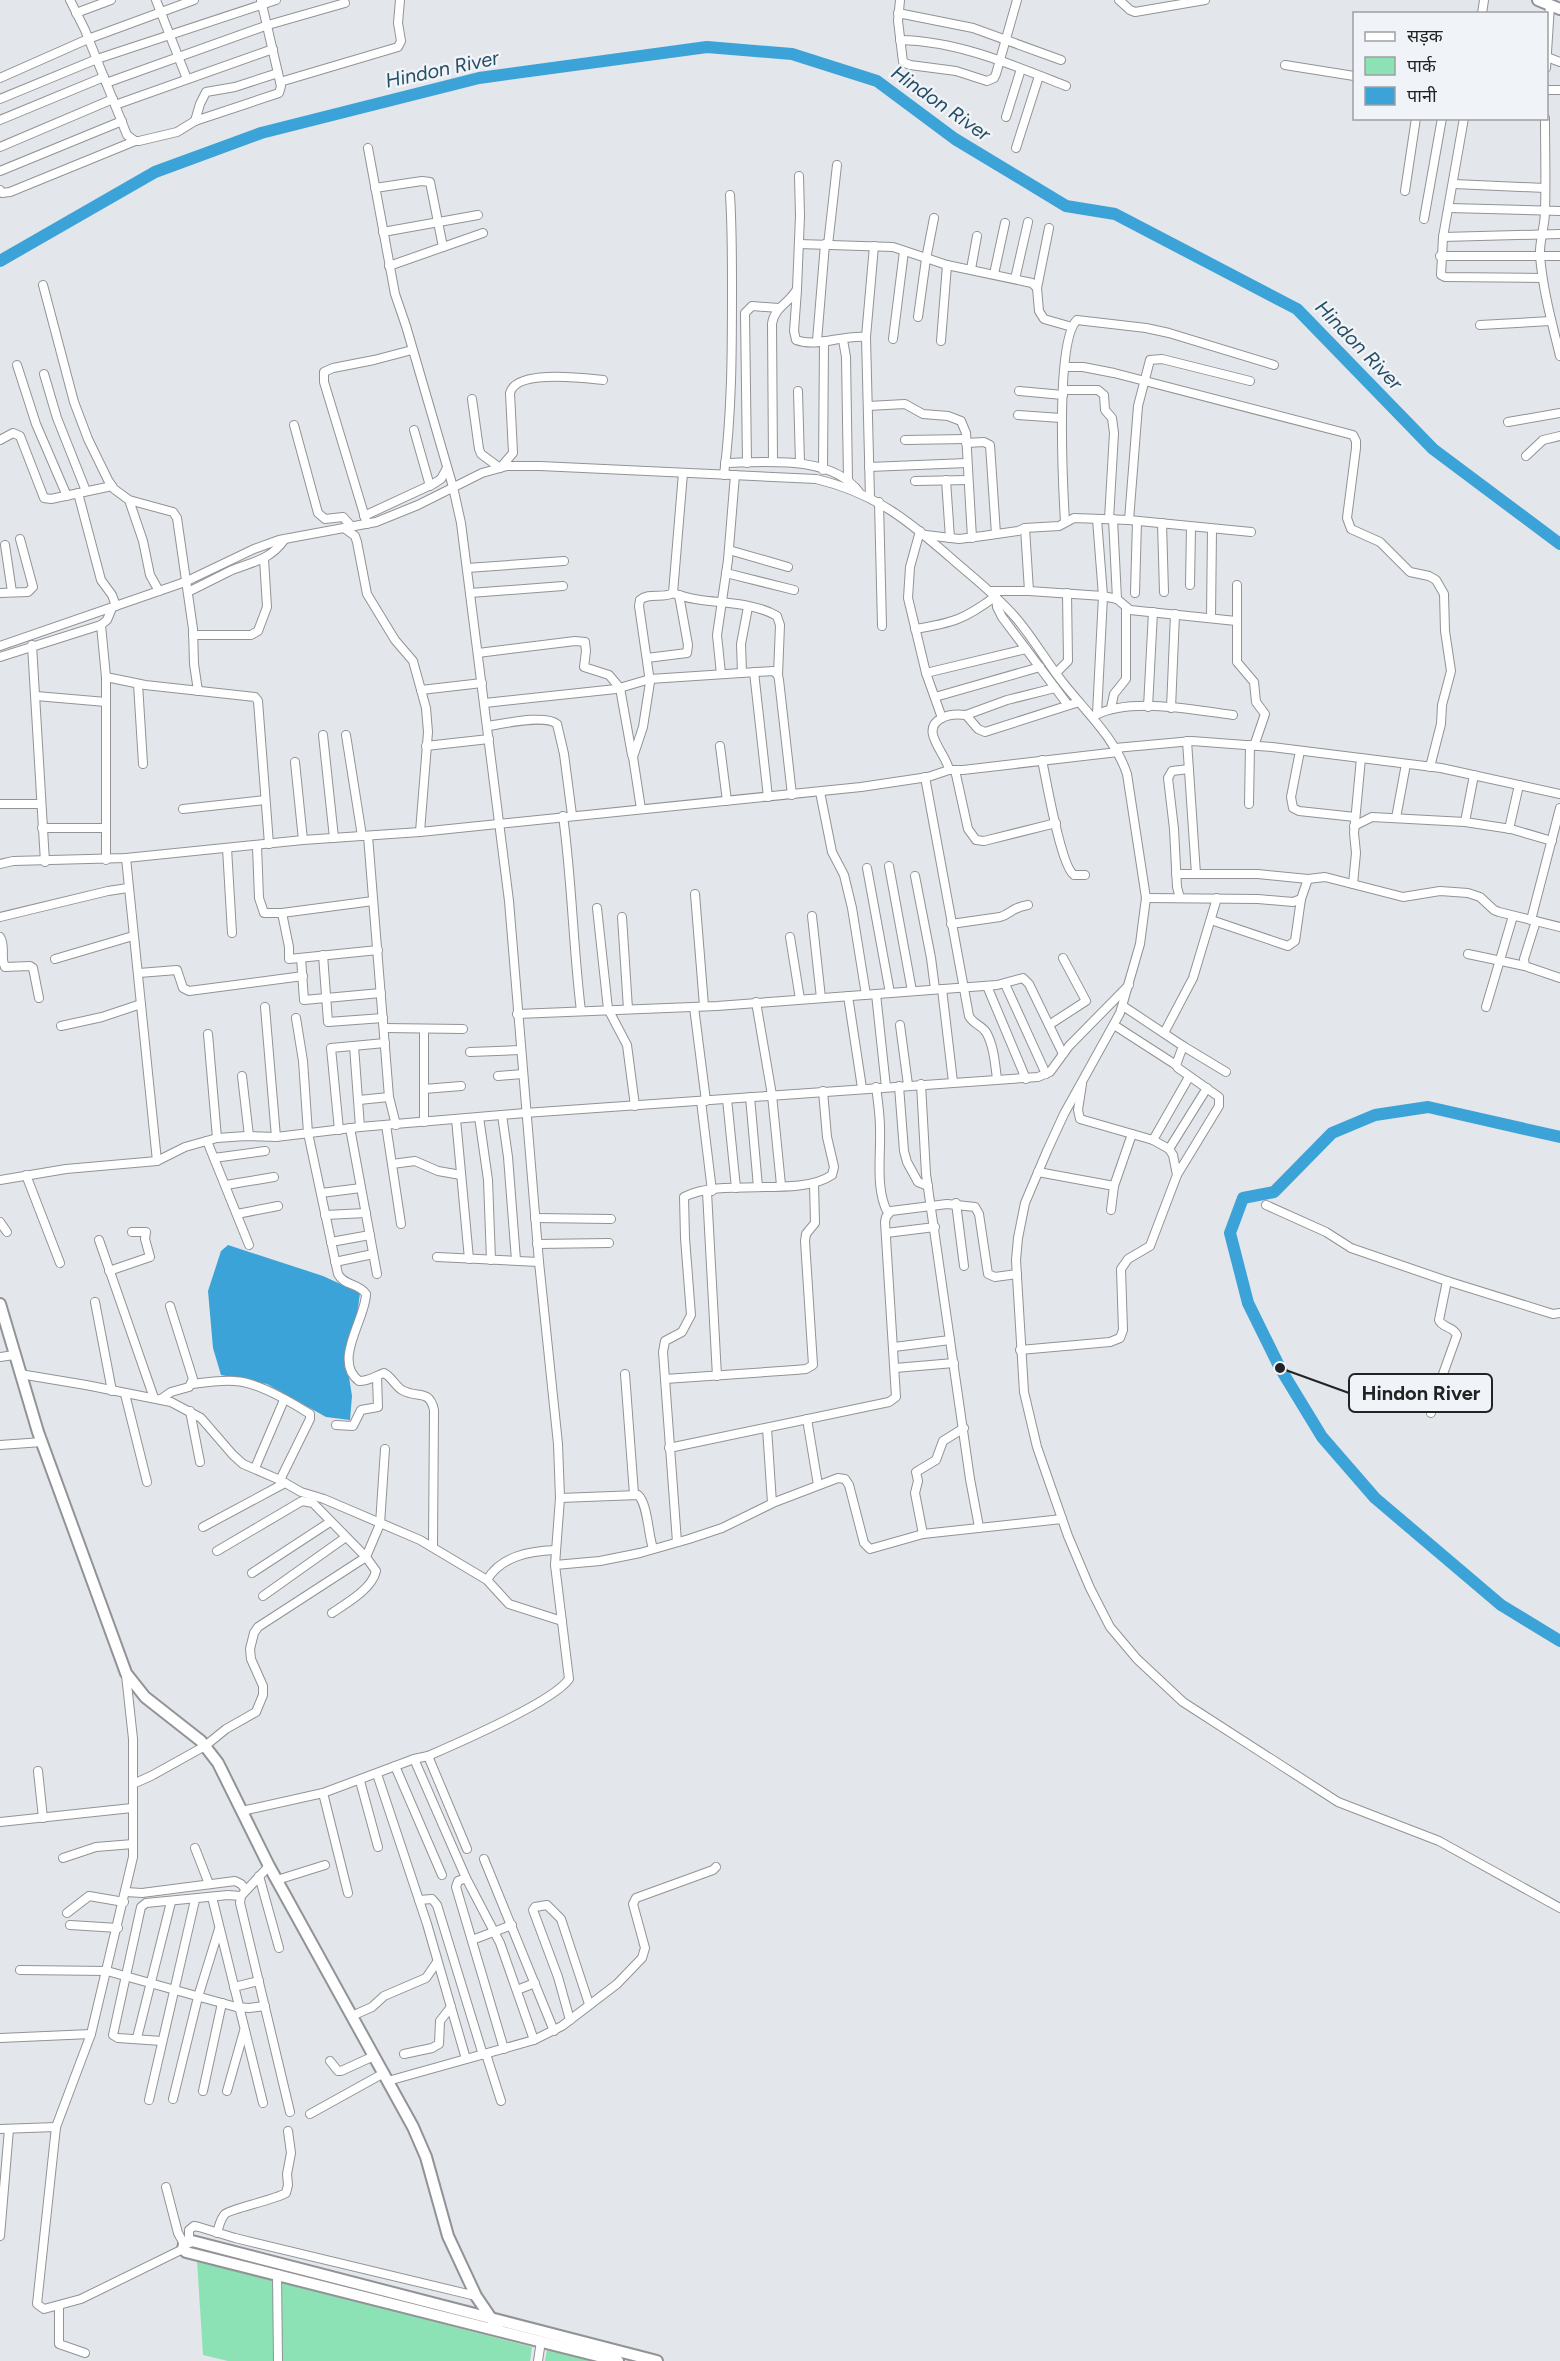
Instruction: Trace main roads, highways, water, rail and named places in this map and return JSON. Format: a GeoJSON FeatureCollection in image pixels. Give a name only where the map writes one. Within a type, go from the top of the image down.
{"type":"FeatureCollection","features":[{"type":"Feature","properties":{"kind":"water"},"geometry":{"type":"Polygon","coordinates":[[[228,1245],[323,1276],[360,1293],[349,1377],[352,1396],[350,1420],[326,1417],[267,1384],[221,1375],[213,1348],[208,1291],[221,1251],[228,1245]]]}},
{"type":"Feature","properties":{"kind":"waterway","name":"Hindon River"},"geometry":{"type":"LineString","coordinates":[[0,261],[155,172],[261,133],[479,78],[707,47],[792,54],[877,81],[955,139],[1066,206],[1115,214],[1297,309],[1433,449],[1560,544]]}},
{"type":"Feature","properties":{"kind":"waterway","name":"Hindon River"},"geometry":{"type":"LineString","coordinates":[[1560,1137],[1428,1107],[1375,1115],[1332,1133],[1274,1192],[1243,1198],[1230,1233],[1248,1303],[1280,1368],[1322,1437],[1375,1498],[1501,1605],[1560,1641]]}},
{"type":"Feature","properties":{"kind":"place","name":"Hindon River"},"geometry":{"type":"Point","coordinates":[1280,1368]}}]}
